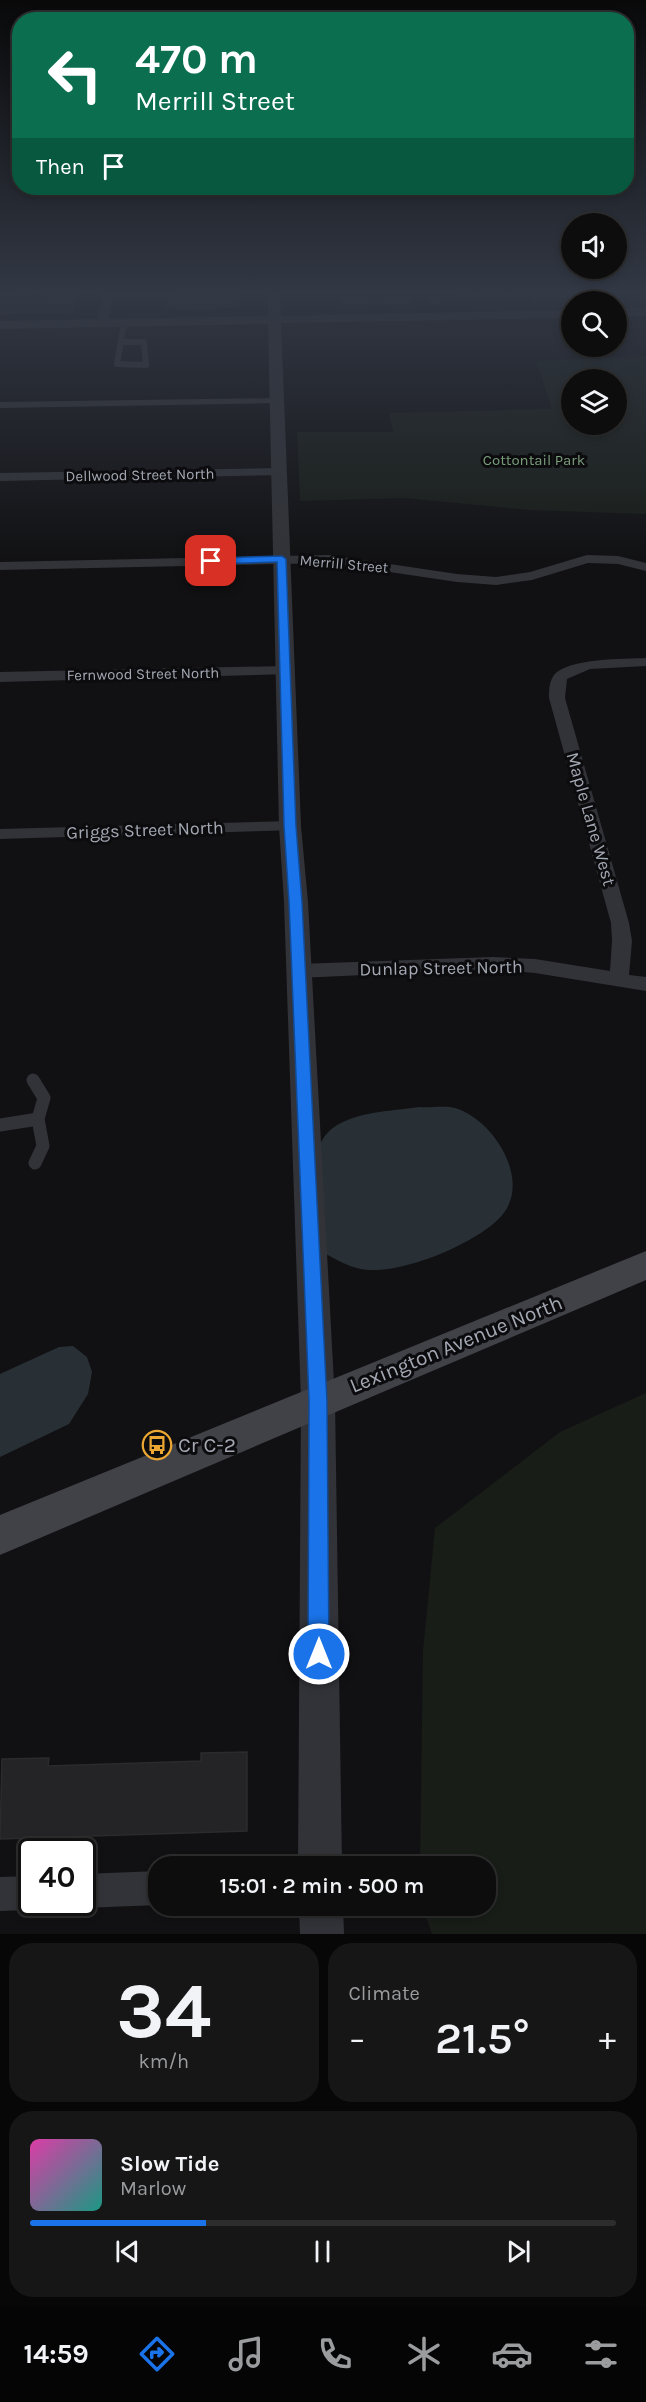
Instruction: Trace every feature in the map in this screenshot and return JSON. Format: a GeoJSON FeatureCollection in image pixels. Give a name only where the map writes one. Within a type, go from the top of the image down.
{"type":"FeatureCollection","features":[{"type":"Feature","properties":{"kind":"main road","name":"Lexington Avenue North"},"geometry":{"type":"LineString","coordinates":[[0,1535],[646,1265]]}},
{"type":"Feature","properties":{"kind":"street"},"geometry":{"type":"LineString","coordinates":[[276,382],[290,826],[299,971],[318,1401],[320,1856]]}},
{"type":"Feature","properties":{"kind":"street"},"geometry":{"type":"LineString","coordinates":[[0,405],[277,400]]}},
{"type":"Feature","properties":{"kind":"street","name":"Dellwood Street North"},"geometry":{"type":"LineString","coordinates":[[0,477],[279,472]]}},
{"type":"Feature","properties":{"kind":"street","name":"Merrill Street"},"geometry":{"type":"LineString","coordinates":[[0,566],[282,559],[353,562],[479,581],[532,576],[573,561],[587,559],[618,560],[646,567]]}},
{"type":"Feature","properties":{"kind":"street","name":"Maple Lane West"},"geometry":{"type":"LineString","coordinates":[[619,979],[622,941],[620,923],[557,698],[557,684],[561,676],[574,669],[611,663],[646,662]]}},
{"type":"Feature","properties":{"kind":"street","name":"Fernwood Street North"},"geometry":{"type":"LineString","coordinates":[[0,677],[285,671]]}},
{"type":"Feature","properties":{"kind":"street","name":"Griggs Street North"},"geometry":{"type":"LineString","coordinates":[[0,834],[290,826]]}},
{"type":"Feature","properties":{"kind":"street","name":"Dunlap Street North"},"geometry":{"type":"LineString","coordinates":[[299,971],[494,963],[535,966],[646,984]]}},
{"type":"Feature","properties":{"kind":"street"},"geometry":{"type":"LineString","coordinates":[[96,1890],[148,1888]]}},
{"type":"Feature","properties":{"kind":"street"},"geometry":{"type":"LineString","coordinates":[[0,1894],[18,1893]]}},
{"type":"Feature","properties":{"kind":"street"},"geometry":{"type":"LineString","coordinates":[[321,1916],[322,1934]]}},
{"type":"Feature","properties":{"kind":"lane"},"geometry":{"type":"LineString","coordinates":[[33,1080],[44,1098],[38,1119],[43,1146],[35,1163]]}},
{"type":"Feature","properties":{"kind":"lane"},"geometry":{"type":"LineString","coordinates":[[0,1125],[38,1119]]}},
{"type":"Feature","properties":{"kind":"green space","name":"Cottontail Park"},"geometry":{"type":"Polygon","coordinates":[[[543,382],[561,382],[561,435],[627,435],[627,382],[646,382],[646,514],[530,510],[403,498],[300,501],[297,432],[393,432],[389,413],[552,409],[543,382]]]}},
{"type":"Feature","properties":{"kind":"green space"},"geometry":{"type":"Polygon","coordinates":[[[646,1393],[646,1934],[432,1934],[426,1916],[496,1916],[496,1856],[420,1856],[423,1651],[435,1528],[560,1432],[646,1393]]]}},
{"type":"Feature","properties":{"kind":"shaded area"},"geometry":{"type":"Polygon","coordinates":[[[419,1107],[455,1108],[469,1114],[494,1137],[504,1152],[513,1184],[511,1200],[503,1214],[492,1225],[456,1247],[435,1256],[392,1268],[373,1270],[357,1268],[320,1251],[313,1180],[319,1146],[328,1133],[350,1119],[379,1112],[419,1107]]]}},
{"type":"Feature","properties":{"kind":"shaded area"},"geometry":{"type":"Polygon","coordinates":[[[73,1346],[87,1357],[92,1372],[88,1394],[69,1424],[0,1457],[0,1374],[59,1347],[73,1346]]]}},
{"type":"Feature","properties":{"kind":"building"},"geometry":{"type":"Polygon","coordinates":[[[247,1752],[247,1831],[0,1839],[2,1759],[49,1758],[48,1766],[201,1761],[201,1753],[247,1752]]]}},
{"type":"Feature","properties":{"kind":"place","name":"Cr C-2"},"geometry":{"type":"Point","coordinates":[157,1445]}},
{"type":"Feature","properties":{"kind":"route"},"geometry":{"type":"LineString","coordinates":[[211,561],[282,559],[290,826],[296,902],[318,1401],[319,1654]]}}]}
